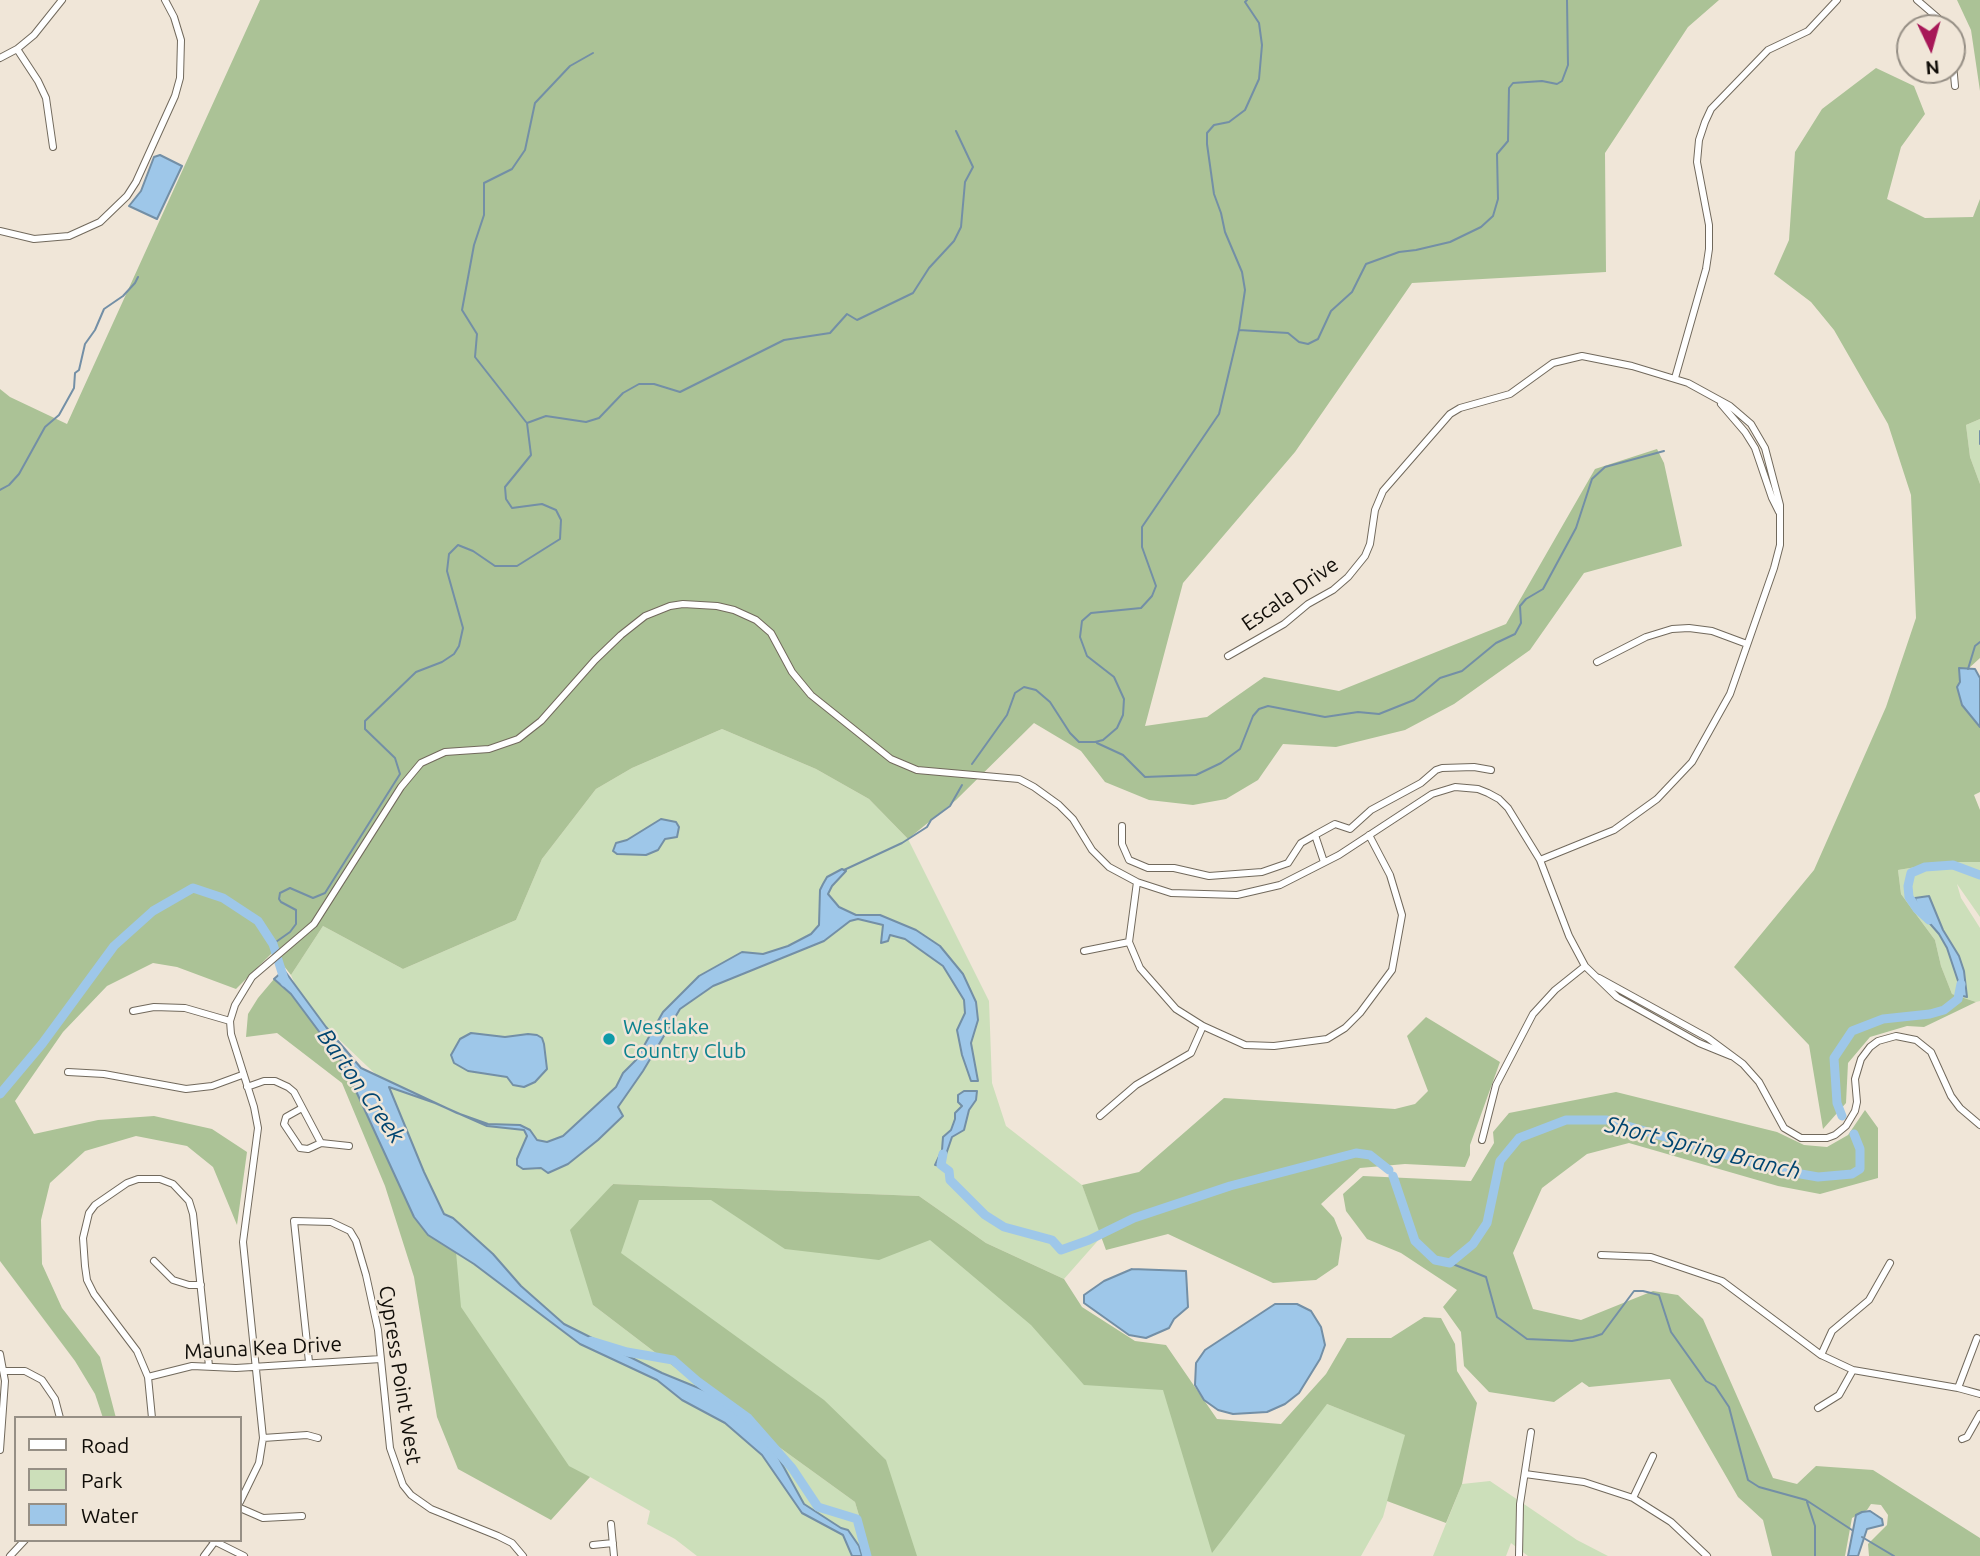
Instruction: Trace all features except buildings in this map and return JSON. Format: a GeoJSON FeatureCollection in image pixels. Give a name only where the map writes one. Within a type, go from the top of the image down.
{"type":"FeatureCollection","features":[{"type":"Feature","properties":{"kind":"street"},"geometry":{"type":"LineString","coordinates":[[0,58],[17,49],[42,26],[62,0]]}},
{"type":"Feature","properties":{"kind":"street"},"geometry":{"type":"LineString","coordinates":[[0,231],[34,239],[69,236],[100,222],[127,196],[175,96],[180,78],[181,40],[166,0]]}},
{"type":"Feature","properties":{"kind":"street"},"geometry":{"type":"LineString","coordinates":[[1675,378],[1706,269],[1709,249],[1709,225],[1697,162],[1699,140],[1705,122],[1712,109],[1768,50],[1808,30],[1837,0]]}},
{"type":"Feature","properties":{"kind":"street"},"geometry":{"type":"LineString","coordinates":[[1917,0],[1933,14]]}},
{"type":"Feature","properties":{"kind":"street"},"geometry":{"type":"LineString","coordinates":[[17,49],[46,98],[53,147]]}},
{"type":"Feature","properties":{"kind":"street","name":"Escala Drive"},"geometry":{"type":"LineString","coordinates":[[1228,656],[1284,624],[1348,577],[1365,556],[1370,544],[1375,510],[1383,491],[1455,411],[1472,403],[1510,394],[1546,367],[1573,357],[1606,360],[1675,378],[1697,386],[1730,406],[1751,424],[1761,439],[1780,505],[1780,545],[1748,644],[1724,707],[1686,769],[1657,799],[1620,826],[1540,860]]}},
{"type":"Feature","properties":{"kind":"street"},"geometry":{"type":"LineString","coordinates":[[242,1498],[259,1463],[263,1438],[243,1242],[259,1137],[256,1116],[231,1034],[230,1021],[236,1005],[252,977],[314,924],[411,772],[421,763],[445,751],[489,749],[518,739],[541,721],[600,655],[630,627],[658,610],[683,604],[734,610],[756,620],[771,633],[793,672],[811,695],[870,744],[905,767],[1019,779],[1034,786],[1073,819],[1099,859],[1109,867],[1138,882],[1171,893],[1237,895],[1279,885],[1324,862],[1432,794],[1466,787],[1478,789],[1499,799],[1519,822],[1540,860],[1569,936],[1585,967],[1603,986],[1634,1007],[1699,1043],[1731,1056]]}},
{"type":"Feature","properties":{"kind":"street"},"geometry":{"type":"LineString","coordinates":[[1597,662],[1646,637],[1672,629],[1709,631],[1748,644]]}},
{"type":"Feature","properties":{"kind":"street"},"geometry":{"type":"LineString","coordinates":[[1122,826],[1124,851],[1134,863],[1147,867],[1184,869],[1209,876],[1251,873],[1289,863],[1301,843],[1335,824],[1350,829],[1371,810],[1421,783],[1436,770],[1474,767],[1491,770]]}},
{"type":"Feature","properties":{"kind":"street"},"geometry":{"type":"LineString","coordinates":[[1315,835],[1324,862]]}},
{"type":"Feature","properties":{"kind":"street"},"geometry":{"type":"LineString","coordinates":[[1138,882],[1129,942],[1140,968],[1176,1009],[1203,1026],[1245,1045],[1274,1046],[1327,1039],[1345,1028],[1360,1013],[1392,970],[1402,915],[1390,875],[1369,835]]}},
{"type":"Feature","properties":{"kind":"street"},"geometry":{"type":"LineString","coordinates":[[1084,951],[1129,942]]}},
{"type":"Feature","properties":{"kind":"street"},"geometry":{"type":"LineString","coordinates":[[1482,1140],[1496,1085],[1533,1014],[1555,990],[1585,967]]}},
{"type":"Feature","properties":{"kind":"street"},"geometry":{"type":"LineString","coordinates":[[1593,974],[1708,1038],[1743,1064],[1759,1082],[1784,1128],[1801,1138],[1819,1140],[1835,1135],[1851,1119],[1857,1101],[1857,1068],[1864,1053],[1878,1041],[1896,1036],[1916,1040],[1931,1052],[1951,1096],[1960,1108],[1980,1125]]}},
{"type":"Feature","properties":{"kind":"street"},"geometry":{"type":"LineString","coordinates":[[1634,1007],[1638,999]]}},
{"type":"Feature","properties":{"kind":"street"},"geometry":{"type":"LineString","coordinates":[[133,1011],[154,1007],[185,1008],[230,1021]]}},
{"type":"Feature","properties":{"kind":"street"},"geometry":{"type":"LineString","coordinates":[[1100,1116],[1136,1085],[1191,1054],[1203,1026]]}},
{"type":"Feature","properties":{"kind":"street"},"geometry":{"type":"LineString","coordinates":[[68,1072],[115,1076],[186,1089],[212,1086],[242,1075]]}},
{"type":"Feature","properties":{"kind":"street"},"geometry":{"type":"LineString","coordinates":[[247,1087],[264,1081],[281,1083],[294,1092],[321,1143]]}},
{"type":"Feature","properties":{"kind":"street"},"geometry":{"type":"LineString","coordinates":[[302,1108],[284,1118],[284,1124],[300,1148],[308,1149],[321,1143],[349,1146]]}},
{"type":"Feature","properties":{"kind":"street"},"geometry":{"type":"LineString","coordinates":[[152,1416],[148,1377],[136,1351],[100,1303],[87,1280],[83,1238],[89,1213],[95,1205],[127,1182],[160,1179],[173,1184],[189,1201],[193,1214],[209,1366]]}},
{"type":"Feature","properties":{"kind":"street","name":"Cypress Point West"},"geometry":{"type":"LineString","coordinates":[[309,1362],[294,1221],[331,1222],[350,1231],[356,1241],[372,1296],[390,1448],[403,1485],[411,1495],[431,1509],[498,1536],[512,1544],[523,1556]]}},
{"type":"Feature","properties":{"kind":"street"},"geometry":{"type":"LineString","coordinates":[[1601,1255],[1651,1257],[1722,1281],[1821,1355],[1853,1370],[1980,1394]]}},
{"type":"Feature","properties":{"kind":"street"},"geometry":{"type":"LineString","coordinates":[[154,1261],[173,1280],[181,1284],[201,1285]]}},
{"type":"Feature","properties":{"kind":"street"},"geometry":{"type":"LineString","coordinates":[[1821,1355],[1832,1331],[1868,1300],[1890,1263]]}},
{"type":"Feature","properties":{"kind":"street"},"geometry":{"type":"LineString","coordinates":[[1958,1388],[1977,1338]]}},
{"type":"Feature","properties":{"kind":"street"},"geometry":{"type":"LineString","coordinates":[[0,1354],[4,1371],[0,1450]]}},
{"type":"Feature","properties":{"kind":"street","name":"Mauna Kea Drive"},"geometry":{"type":"LineString","coordinates":[[148,1377],[192,1366],[257,1367],[381,1359]]}},
{"type":"Feature","properties":{"kind":"street"},"geometry":{"type":"LineString","coordinates":[[1818,1408],[1839,1395],[1853,1370]]}},
{"type":"Feature","properties":{"kind":"street"},"geometry":{"type":"LineString","coordinates":[[4,1371],[25,1371],[42,1380],[55,1399],[59,1416]]}},
{"type":"Feature","properties":{"kind":"street"},"geometry":{"type":"LineString","coordinates":[[1962,1439],[1967,1437],[1980,1414]]}},
{"type":"Feature","properties":{"kind":"street"},"geometry":{"type":"LineString","coordinates":[[1519,1556],[1520,1504],[1531,1432]]}},
{"type":"Feature","properties":{"kind":"street"},"geometry":{"type":"LineString","coordinates":[[263,1438],[306,1435],[318,1438]]}},
{"type":"Feature","properties":{"kind":"street"},"geometry":{"type":"LineString","coordinates":[[1633,1498],[1653,1456]]}},
{"type":"Feature","properties":{"kind":"street"},"geometry":{"type":"LineString","coordinates":[[1525,1474],[1584,1482],[1633,1498],[1671,1522],[1707,1556]]}},
{"type":"Feature","properties":{"kind":"street"},"geometry":{"type":"LineString","coordinates":[[242,1509],[263,1518],[302,1516]]}},
{"type":"Feature","properties":{"kind":"street"},"geometry":{"type":"LineString","coordinates":[[611,1524],[614,1556]]}},
{"type":"Feature","properties":{"kind":"street"},"geometry":{"type":"LineString","coordinates":[[10,1556],[23,1542]]}},
{"type":"Feature","properties":{"kind":"street"},"geometry":{"type":"LineString","coordinates":[[216,1542],[244,1556]]}},
{"type":"Feature","properties":{"kind":"street"},"geometry":{"type":"LineString","coordinates":[[593,1545],[613,1543]]}},
{"type":"Feature","properties":{"kind":"green space"},"geometry":{"type":"Polygon","coordinates":[[[260,0],[1719,0],[1688,27],[1605,153],[1606,272],[1412,283],[1295,452],[1183,583],[1145,726],[1207,717],[1264,677],[1339,691],[1506,624],[1595,469],[1657,449],[1664,463],[1682,546],[1584,573],[1530,650],[1454,704],[1405,730],[1336,747],[1283,744],[1258,780],[1226,799],[1193,805],[1149,800],[1105,782],[1081,751],[1034,723],[956,800],[908,839],[869,799],[816,769],[722,729],[632,768],[596,789],[542,859],[516,920],[403,969],[323,926],[291,975],[273,952],[236,989],[177,967],[153,963],[107,986],[63,1032],[15,1101],[34,1134],[98,1120],[154,1116],[212,1129],[247,1152],[237,1225],[213,1167],[187,1146],[136,1136],[85,1151],[50,1183],[41,1220],[42,1264],[62,1308],[100,1357],[115,1416],[102,1416],[95,1394],[75,1361],[0,1261],[0,389],[10,397],[67,424],[260,0]]]}},
{"type":"Feature","properties":{"kind":"green space"},"geometry":{"type":"Polygon","coordinates":[[[1957,0],[1980,0],[1980,91],[1971,30],[1966,14],[1957,0]]]}},
{"type":"Feature","properties":{"kind":"green space"},"geometry":{"type":"Polygon","coordinates":[[[1876,68],[1896,77],[1896,84],[1914,86],[1925,114],[1901,147],[1887,199],[1925,218],[1973,217],[1980,199],[1980,419],[1966,425],[1970,457],[1980,484],[1980,658],[1968,669],[1960,668],[1980,726],[1980,792],[1974,795],[1980,810],[1980,862],[1947,862],[1898,870],[1901,894],[1935,940],[1952,994],[1976,1002],[1924,1027],[1907,1026],[1870,1037],[1848,1063],[1846,1103],[1823,1129],[1809,1045],[1734,967],[1814,870],[1886,707],[1916,618],[1911,495],[1888,424],[1834,330],[1811,302],[1774,274],[1789,240],[1795,152],[1822,109],[1876,68]]]}},
{"type":"Feature","properties":{"kind":"green space"},"geometry":{"type":"Polygon","coordinates":[[[1980,419],[1980,484],[1970,457],[1966,425],[1980,419]]]}},
{"type":"Feature","properties":{"kind":"green space"},"geometry":{"type":"Polygon","coordinates":[[[722,729],[816,769],[869,799],[908,839],[989,1001],[992,1083],[1006,1126],[1082,1185],[1102,1236],[1064,1279],[986,1243],[919,1196],[612,1184],[593,1305],[855,1502],[871,1556],[697,1556],[675,1539],[647,1524],[650,1511],[590,1477],[556,1473],[422,1280],[439,1221],[388,1086],[326,1027],[296,987],[291,975],[323,926],[403,969],[516,920],[542,859],[596,789],[632,768],[722,729]]]}},
{"type":"Feature","properties":{"kind":"green space"},"geometry":{"type":"Polygon","coordinates":[[[1947,862],[1980,862],[1980,917],[1957,884],[1961,898],[1980,928],[1980,1001],[1976,1002],[1952,994],[1935,940],[1901,894],[1898,870],[1947,862]]]}},
{"type":"Feature","properties":{"kind":"green space"},"geometry":{"type":"Polygon","coordinates":[[[274,979],[291,994],[344,1065],[414,1217],[428,1235],[456,1252],[461,1307],[569,1466],[590,1477],[551,1520],[458,1469],[437,1417],[414,1277],[385,1186],[342,1083],[277,1033],[246,1037],[248,1014],[274,979]]]}},
{"type":"Feature","properties":{"kind":"green space"},"geometry":{"type":"Polygon","coordinates":[[[1426,1017],[1500,1062],[1470,1145],[1470,1155],[1465,1167],[1405,1164],[1360,1168],[1321,1204],[1334,1218],[1342,1238],[1338,1265],[1316,1280],[1273,1283],[1168,1234],[1106,1250],[1082,1185],[1139,1172],[1224,1098],[1395,1109],[1415,1104],[1428,1091],[1407,1036],[1426,1017]]]}},
{"type":"Feature","properties":{"kind":"green space"},"geometry":{"type":"Polygon","coordinates":[[[1616,1092],[1777,1132],[1804,1145],[1827,1147],[1848,1135],[1865,1110],[1878,1128],[1878,1178],[1820,1194],[1778,1186],[1629,1143],[1587,1154],[1542,1188],[1513,1253],[1533,1309],[1581,1320],[1653,1291],[1678,1295],[1703,1319],[1773,1478],[1797,1484],[1816,1466],[1873,1470],[1980,1538],[1980,1556],[1869,1556],[1868,1544],[1887,1525],[1888,1515],[1881,1505],[1871,1504],[1867,1510],[1852,1518],[1845,1556],[1772,1556],[1763,1520],[1738,1497],[1670,1379],[1589,1387],[1582,1382],[1554,1402],[1489,1392],[1464,1366],[1461,1332],[1443,1307],[1457,1290],[1401,1253],[1367,1239],[1346,1211],[1343,1194],[1363,1176],[1471,1181],[1494,1143],[1493,1132],[1509,1113],[1616,1092]]]}},
{"type":"Feature","properties":{"kind":"green space"},"geometry":{"type":"Polygon","coordinates":[[[613,1184],[919,1196],[986,1243],[1064,1279],[1082,1307],[1135,1341],[1166,1345],[1217,1419],[1281,1424],[1326,1374],[1347,1338],[1391,1338],[1424,1317],[1441,1318],[1455,1344],[1457,1371],[1477,1403],[1462,1484],[1446,1523],[1387,1501],[1405,1435],[1327,1404],[1212,1553],[1163,1390],[1084,1385],[1031,1325],[930,1240],[879,1260],[785,1249],[711,1200],[639,1200],[621,1253],[824,1400],[886,1460],[917,1556],[871,1556],[855,1502],[593,1305],[570,1230],[613,1184]]]}},
{"type":"Feature","properties":{"kind":"green space"},"geometry":{"type":"Polygon","coordinates":[[[633,1190],[941,1226],[1180,1397],[1235,1444],[1327,1404],[1406,1435],[1383,1517],[1361,1556],[887,1556],[866,1468],[596,1258],[633,1190]]]}},
{"type":"Feature","properties":{"kind":"green space"},"geometry":{"type":"Polygon","coordinates":[[[1490,1481],[1577,1540],[1608,1556],[1528,1556],[1511,1543],[1506,1556],[1433,1556],[1462,1484],[1490,1481]]]}},
{"type":"Feature","properties":{"kind":"water"},"geometry":{"type":"Polygon","coordinates":[[[160,155],[182,166],[157,219],[129,206],[141,191],[154,157],[160,155]]]}},
{"type":"Feature","properties":{"kind":"water"},"geometry":{"type":"Polygon","coordinates":[[[1959,668],[1975,669],[1980,678],[1980,727],[1962,705],[1957,687],[1960,682],[1959,668]]]}},
{"type":"Feature","properties":{"kind":"water"},"geometry":{"type":"Polygon","coordinates":[[[661,819],[676,822],[679,827],[677,837],[665,839],[658,850],[646,855],[617,854],[613,851],[616,843],[627,840],[661,819]]]}},
{"type":"Feature","properties":{"kind":"water"},"geometry":{"type":"Polygon","coordinates":[[[842,869],[846,871],[828,894],[839,907],[856,915],[880,915],[916,930],[940,946],[963,974],[976,1002],[978,1020],[971,1043],[978,1081],[971,1081],[957,1030],[965,1013],[964,1000],[943,966],[905,939],[890,935],[888,941],[881,943],[883,925],[858,919],[850,921],[824,941],[713,986],[680,1009],[618,1107],[623,1116],[568,1164],[548,1173],[541,1168],[523,1169],[517,1165],[517,1159],[527,1136],[524,1130],[487,1126],[460,1114],[488,1124],[520,1125],[530,1130],[537,1140],[547,1142],[563,1136],[616,1087],[623,1073],[636,1060],[663,1012],[699,976],[742,952],[763,954],[788,946],[811,934],[819,925],[820,890],[827,877],[842,869]]]}},
{"type":"Feature","properties":{"kind":"water"},"geometry":{"type":"Polygon","coordinates":[[[1929,896],[1943,930],[1959,956],[1967,997],[1959,995],[1959,984],[1947,948],[1919,911],[1915,898],[1929,896]]]}},
{"type":"Feature","properties":{"kind":"water"},"geometry":{"type":"Polygon","coordinates":[[[284,970],[326,1027],[361,1068],[447,1108],[389,1087],[444,1214],[453,1218],[493,1254],[521,1286],[564,1324],[662,1373],[706,1391],[745,1416],[776,1453],[804,1504],[848,1530],[862,1556],[852,1556],[843,1535],[802,1513],[762,1455],[725,1423],[682,1400],[657,1380],[580,1344],[474,1264],[428,1235],[414,1217],[344,1065],[291,994],[274,979],[284,970]]]}},
{"type":"Feature","properties":{"kind":"water"},"geometry":{"type":"Polygon","coordinates":[[[471,1033],[505,1037],[537,1035],[542,1038],[544,1044],[547,1069],[535,1082],[524,1087],[513,1085],[507,1077],[468,1071],[454,1063],[451,1055],[460,1039],[471,1033]]]}},
{"type":"Feature","properties":{"kind":"water"},"geometry":{"type":"Polygon","coordinates":[[[964,1091],[977,1091],[976,1100],[969,1110],[964,1130],[952,1137],[942,1166],[935,1165],[942,1150],[943,1137],[951,1130],[955,1113],[962,1106],[958,1102],[958,1095],[964,1091]]]}},
{"type":"Feature","properties":{"kind":"water"},"geometry":{"type":"Polygon","coordinates":[[[1132,1269],[1186,1271],[1188,1307],[1174,1319],[1169,1328],[1146,1338],[1129,1335],[1084,1303],[1084,1295],[1104,1281],[1132,1269]]]}},
{"type":"Feature","properties":{"kind":"water"},"geometry":{"type":"Polygon","coordinates":[[[1275,1304],[1297,1304],[1311,1311],[1321,1327],[1325,1345],[1320,1359],[1299,1393],[1285,1404],[1267,1412],[1233,1414],[1218,1410],[1204,1400],[1195,1385],[1196,1363],[1205,1350],[1275,1304]]]}},
{"type":"Feature","properties":{"kind":"water"},"geometry":{"type":"Polygon","coordinates":[[[1870,1511],[1882,1519],[1883,1525],[1867,1529],[1858,1556],[1848,1556],[1856,1515],[1870,1511]]]}},
{"type":"Feature","properties":{"kind":"waterway"},"geometry":{"type":"LineString","coordinates":[[1239,330],[1245,290],[1242,272],[1225,232],[1214,194],[1207,133],[1214,125],[1229,122],[1245,110],[1259,79],[1262,45],[1259,23],[1245,2],[1247,0]]}},
{"type":"Feature","properties":{"kind":"waterway"},"geometry":{"type":"LineString","coordinates":[[972,764],[1007,715],[1015,693],[1024,687],[1036,690],[1050,702],[1079,742],[1103,740],[1117,728],[1123,715],[1124,699],[1114,677],[1087,656],[1080,637],[1082,621],[1091,613],[1141,608],[1152,596],[1156,586],[1142,547],[1142,527],[1219,414],[1239,330],[1288,333],[1299,342],[1308,344],[1318,339],[1331,311],[1352,292],[1366,264],[1399,252],[1450,242],[1481,227],[1493,216],[1498,199],[1497,154],[1508,141],[1509,88],[1513,83],[1542,81],[1557,84],[1562,81],[1568,65],[1567,0]]}},
{"type":"Feature","properties":{"kind":"waterway"},"geometry":{"type":"LineString","coordinates":[[526,422],[475,357],[477,334],[462,310],[474,245],[484,215],[484,183],[512,169],[525,150],[535,103],[570,66],[593,53]]}},
{"type":"Feature","properties":{"kind":"waterway"},"geometry":{"type":"LineString","coordinates":[[273,944],[296,924],[296,910],[281,902],[280,893],[290,888],[313,898],[325,893],[400,774],[395,758],[365,729],[365,721],[416,672],[442,662],[454,654],[459,646],[463,628],[447,571],[449,554],[458,545],[473,551],[495,566],[517,566],[560,539],[561,520],[556,510],[542,504],[512,508],[506,499],[505,487],[531,455],[527,423],[546,416],[586,422],[599,418],[623,393],[639,384],[654,384],[680,392],[784,340],[830,333],[847,314],[857,320],[913,293],[929,268],[954,241],[961,227],[965,182],[973,167],[956,131]]}},
{"type":"Feature","properties":{"kind":"waterway"},"geometry":{"type":"LineString","coordinates":[[0,490],[19,474],[45,427],[59,415],[74,388],[75,373],[79,370],[85,344],[95,330],[104,309],[123,296],[138,277]]}},
{"type":"Feature","properties":{"kind":"waterway"},"geometry":{"type":"LineString","coordinates":[[1980,431],[1980,444]]}},
{"type":"Feature","properties":{"kind":"waterway"},"geometry":{"type":"LineString","coordinates":[[1097,743],[1123,755],[1145,777],[1196,775],[1221,763],[1240,749],[1253,716],[1259,709],[1268,706],[1325,717],[1358,712],[1379,714],[1414,700],[1440,678],[1462,671],[1496,643],[1515,634],[1521,623],[1520,606],[1543,589],[1576,528],[1592,479],[1605,467],[1664,451]]}},
{"type":"Feature","properties":{"kind":"waterway"},"geometry":{"type":"LineString","coordinates":[[1968,669],[1975,646],[1980,642]]}},
{"type":"Feature","properties":{"kind":"waterway"},"geometry":{"type":"LineString","coordinates":[[844,870],[902,843],[927,827],[931,820],[950,806],[962,785]]}},
{"type":"Feature","properties":{"kind":"waterway","name":"Short Spring Branch"},"geometry":{"type":"LineString","coordinates":[[1929,920],[1909,897],[1911,873],[1925,867],[1953,865],[1980,875]]}},
{"type":"Feature","properties":{"kind":"waterway","name":"Barton Creek"},"geometry":{"type":"LineString","coordinates":[[0,1094],[42,1044],[114,946],[153,911],[193,888],[223,898],[258,921],[273,944],[285,982]]}},
{"type":"Feature","properties":{"kind":"waterway","name":"Short Spring Branch"},"geometry":{"type":"LineString","coordinates":[[1842,1116],[1837,1103],[1834,1058],[1852,1031],[1883,1019],[1944,1010],[1958,999],[1961,984]]}},
{"type":"Feature","properties":{"kind":"waterway","name":"Short Spring Branch"},"geometry":{"type":"LineString","coordinates":[[1393,1176],[1415,1241],[1435,1260],[1450,1263],[1473,1244],[1487,1223],[1500,1161],[1519,1138],[1566,1120],[1607,1120],[1778,1170],[1818,1177],[1852,1174],[1860,1169],[1860,1149],[1854,1134]]}},
{"type":"Feature","properties":{"kind":"waterway","name":"Short Spring Branch"},"geometry":{"type":"LineString","coordinates":[[943,1154],[941,1165],[949,1171],[950,1180],[985,1215],[1004,1227],[1052,1240],[1061,1250],[1134,1218],[1230,1186],[1356,1153],[1370,1155],[1389,1170]]}},
{"type":"Feature","properties":{"kind":"waterway"},"geometry":{"type":"LineString","coordinates":[[1450,1263],[1486,1277],[1497,1317],[1527,1339],[1572,1341],[1593,1337],[1602,1334],[1634,1291],[1659,1295],[1671,1332],[1706,1381],[1715,1386],[1729,1407],[1748,1480],[1759,1487],[1806,1500],[1852,1530]]}},
{"type":"Feature","properties":{"kind":"waterway","name":"Barton Creek"},"geometry":{"type":"LineString","coordinates":[[591,1341],[627,1352],[673,1360],[748,1418],[792,1468],[818,1507],[857,1519],[867,1556]]}},
{"type":"Feature","properties":{"kind":"waterway"},"geometry":{"type":"LineString","coordinates":[[1807,1502],[1815,1526],[1815,1556]]}},
{"type":"Feature","properties":{"kind":"waterway"},"geometry":{"type":"LineString","coordinates":[[1862,1537],[1894,1556]]}},
{"type":"Feature","properties":{"kind":"place","name":"Westlake Country Club"},"geometry":{"type":"Point","coordinates":[609,1039]}}]}
